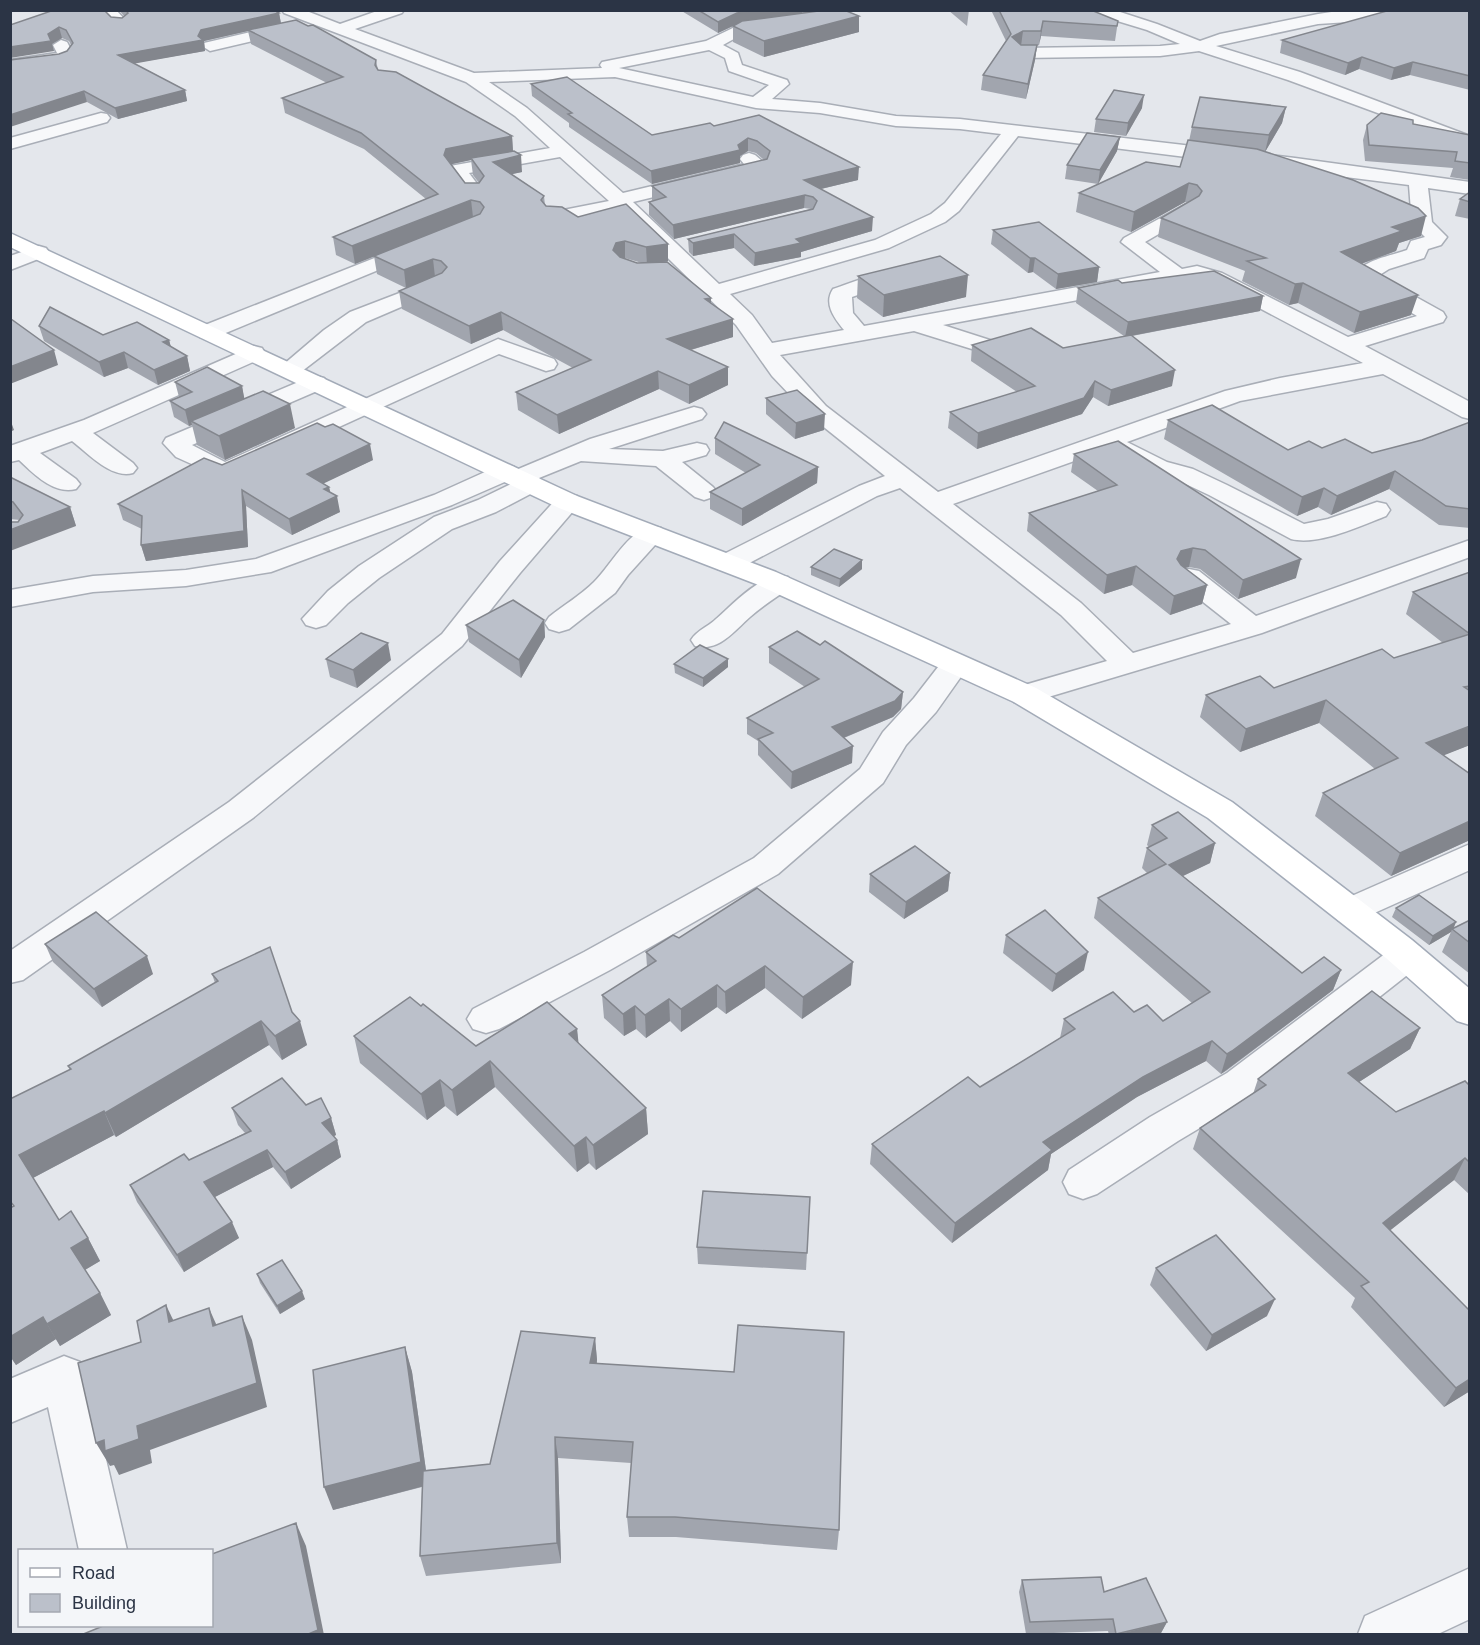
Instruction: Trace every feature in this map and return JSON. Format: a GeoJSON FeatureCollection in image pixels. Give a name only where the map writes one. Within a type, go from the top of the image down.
{"type":"FeatureCollection","features":[{"type":"Feature","properties":{"kind":"main road"},"geometry":{"type":"LineString","coordinates":[[10,239],[568,502],[778,583],[1025,695],[1220,810],[1407,956],[1470,1011]]}},
{"type":"Feature","properties":{"kind":"street"},"geometry":{"type":"LineString","coordinates":[[107,10],[120,23]]}},
{"type":"Feature","properties":{"kind":"street"},"geometry":{"type":"LineString","coordinates":[[289,10],[464,74],[521,112],[621,202],[678,246],[677,269],[715,292],[744,320],[780,371],[819,411],[1071,609],[1128,665]]}},
{"type":"Feature","properties":{"kind":"street"},"geometry":{"type":"LineString","coordinates":[[340,29],[397,10]]}},
{"type":"Feature","properties":{"kind":"street"},"geometry":{"type":"LineString","coordinates":[[562,58],[600,66],[711,45],[737,30],[827,20],[811,14],[821,10]]}},
{"type":"Feature","properties":{"kind":"street"},"geometry":{"type":"LineString","coordinates":[[1096,10],[1304,79],[1470,142]]}},
{"type":"Feature","properties":{"kind":"street"},"geometry":{"type":"LineString","coordinates":[[210,46],[254,34],[320,21],[341,12]]}},
{"type":"Feature","properties":{"kind":"street"},"geometry":{"type":"LineString","coordinates":[[1021,53],[1160,51],[1200,46],[1220,39],[1345,13],[1379,15]]}},
{"type":"Feature","properties":{"kind":"street"},"geometry":{"type":"LineString","coordinates":[[364,38],[387,31]]}},
{"type":"Feature","properties":{"kind":"street"},"geometry":{"type":"LineString","coordinates":[[10,65],[52,60],[66,55],[60,45]]}},
{"type":"Feature","properties":{"kind":"street"},"geometry":{"type":"LineString","coordinates":[[711,45],[732,56],[735,68],[781,84],[756,103]]}},
{"type":"Feature","properties":{"kind":"street"},"geometry":{"type":"LineString","coordinates":[[464,74],[530,60]]}},
{"type":"Feature","properties":{"kind":"street"},"geometry":{"type":"LineString","coordinates":[[420,78],[464,74],[615,72],[756,103],[820,108],[896,121],[960,124],[1470,188]]}},
{"type":"Feature","properties":{"kind":"street"},"geometry":{"type":"LineString","coordinates":[[10,144],[101,118]]}},
{"type":"Feature","properties":{"kind":"street"},"geometry":{"type":"LineString","coordinates":[[715,292],[882,244],[938,218],[952,207],[1013,131]]}},
{"type":"Feature","properties":{"kind":"street"},"geometry":{"type":"LineString","coordinates":[[474,193],[457,170],[564,151]]}},
{"type":"Feature","properties":{"kind":"street"},"geometry":{"type":"LineString","coordinates":[[555,217],[759,166],[749,159]]}},
{"type":"Feature","properties":{"kind":"street"},"geometry":{"type":"LineString","coordinates":[[685,168],[702,179]]}},
{"type":"Feature","properties":{"kind":"street"},"geometry":{"type":"LineString","coordinates":[[1348,344],[1435,317],[1363,276],[1382,265],[1417,254],[1418,245],[1434,241],[1437,237],[1422,224],[1418,181]]}},
{"type":"Feature","properties":{"kind":"street"},"geometry":{"type":"LineString","coordinates":[[1176,274],[1131,242],[1186,210]]}},
{"type":"Feature","properties":{"kind":"street"},"geometry":{"type":"LineString","coordinates":[[208,332],[331,284],[435,239]]}},
{"type":"Feature","properties":{"kind":"street"},"geometry":{"type":"LineString","coordinates":[[10,264],[39,252]]}},
{"type":"Feature","properties":{"kind":"street"},"geometry":{"type":"LineString","coordinates":[[768,351],[915,324],[1109,279],[1197,272],[1211,274],[1257,300],[1348,344],[1470,412]]}},
{"type":"Feature","properties":{"kind":"street"},"geometry":{"type":"LineString","coordinates":[[859,334],[842,314],[841,294],[870,283],[906,277]]}},
{"type":"Feature","properties":{"kind":"street"},"geometry":{"type":"LineString","coordinates":[[290,370],[358,317],[436,285]]}},
{"type":"Feature","properties":{"kind":"street"},"geometry":{"type":"LineString","coordinates":[[915,324],[988,347]]}},
{"type":"Feature","properties":{"kind":"street"},"geometry":{"type":"LineString","coordinates":[[316,383],[175,443],[185,452],[225,471],[498,346],[546,363]]}},
{"type":"Feature","properties":{"kind":"street"},"geometry":{"type":"LineString","coordinates":[[17,453],[76,432],[254,353]]}},
{"type":"Feature","properties":{"kind":"street"},"geometry":{"type":"LineString","coordinates":[[934,502],[1233,396],[1280,385],[1387,366]]}},
{"type":"Feature","properties":{"kind":"street"},"geometry":{"type":"LineString","coordinates":[[10,599],[93,584],[186,578],[261,566],[443,500],[518,478],[599,444],[694,414]]}},
{"type":"Feature","properties":{"kind":"street"},"geometry":{"type":"LineString","coordinates":[[1115,415],[1096,426],[1109,440],[1158,467],[1184,474],[1300,533],[1335,526],[1377,510]]}},
{"type":"Feature","properties":{"kind":"street"},"geometry":{"type":"LineString","coordinates":[[76,432],[124,468]]}},
{"type":"Feature","properties":{"kind":"street"},"geometry":{"type":"LineString","coordinates":[[577,454],[663,459],[697,450]]}},
{"type":"Feature","properties":{"kind":"street"},"geometry":{"type":"LineString","coordinates":[[17,453],[67,484]]}},
{"type":"Feature","properties":{"kind":"street"},"geometry":{"type":"LineString","coordinates":[[663,459],[704,492]]}},
{"type":"Feature","properties":{"kind":"street"},"geometry":{"type":"LineString","coordinates":[[316,619],[338,597],[369,572],[443,523],[487,506],[518,478]]}},
{"type":"Feature","properties":{"kind":"street"},"geometry":{"type":"LineString","coordinates":[[728,563],[868,491],[904,478]]}},
{"type":"Feature","properties":{"kind":"street"},"geometry":{"type":"LineString","coordinates":[[10,970],[241,810],[452,640],[510,567],[568,502]]}},
{"type":"Feature","properties":{"kind":"street"},"geometry":{"type":"LineString","coordinates":[[559,623],[605,587],[618,569],[652,534]]}},
{"type":"Feature","properties":{"kind":"street"},"geometry":{"type":"LineString","coordinates":[[1025,695],[1252,627],[1467,552]]}},
{"type":"Feature","properties":{"kind":"street"},"geometry":{"type":"LineString","coordinates":[[1190,577],[1252,627]]}},
{"type":"Feature","properties":{"kind":"street"},"geometry":{"type":"LineString","coordinates":[[705,640],[725,627],[740,611],[778,583]]}},
{"type":"Feature","properties":{"kind":"street"},"geometry":{"type":"LineString","coordinates":[[486,1019],[627,945],[766,866],[872,776],[894,739],[925,705],[955,664]]}},
{"type":"Feature","properties":{"kind":"street"},"geometry":{"type":"LineString","coordinates":[[1350,911],[1470,856]]}},
{"type":"Feature","properties":{"kind":"street"},"geometry":{"type":"LineString","coordinates":[[1083,1182],[1164,1129],[1241,1084],[1407,956]]}},
{"type":"Feature","properties":{"kind":"street"},"geometry":{"type":"LineString","coordinates":[[10,1402],[64,1377],[103,1549]]}},
{"type":"Feature","properties":{"kind":"street"},"geometry":{"type":"LineString","coordinates":[[1383,1635],[1470,1593]]}},
{"type":"Feature","properties":{"kind":"building"},"geometry":{"type":"Polygon","coordinates":[[[54,10],[104,10],[111,17],[122,18],[128,13],[126,10],[274,10],[279,13],[201,30],[198,36],[203,40],[118,55],[185,90],[115,108],[84,91],[10,115],[10,60],[59,54],[67,51],[73,43],[66,30],[59,27],[48,34],[51,41],[10,47],[10,25],[54,10]]]}},
{"type":"Feature","properties":{"kind":"building"},"geometry":{"type":"Polygon","coordinates":[[[698,10],[760,10],[737,13],[718,22],[698,10]]]}},
{"type":"Feature","properties":{"kind":"building"},"geometry":{"type":"Polygon","coordinates":[[[826,10],[844,10],[859,16],[764,41],[733,26],[742,21],[826,10]]]}},
{"type":"Feature","properties":{"kind":"building"},"geometry":{"type":"Polygon","coordinates":[[[999,10],[1091,10],[1118,21],[1117,26],[1043,21],[1041,31],[1023,31],[1012,37],[1021,45],[1037,45],[1028,84],[983,75],[1011,34],[999,10]]]}},
{"type":"Feature","properties":{"kind":"building"},"geometry":{"type":"Polygon","coordinates":[[[1470,10],[1470,76],[1413,62],[1394,68],[1362,57],[1348,63],[1282,40],[1387,11],[1470,10]]]}},
{"type":"Feature","properties":{"kind":"building"},"geometry":{"type":"Polygon","coordinates":[[[296,20],[308,26],[313,25],[376,60],[375,65],[378,70],[396,72],[512,136],[446,149],[444,155],[465,183],[479,183],[484,176],[471,158],[514,151],[521,155],[493,162],[544,196],[541,200],[546,206],[562,207],[578,217],[626,204],[668,244],[646,247],[625,241],[616,243],[613,250],[620,257],[637,263],[667,262],[711,298],[705,299],[733,319],[667,339],[728,367],[689,385],[658,371],[557,415],[516,392],[591,360],[501,312],[469,326],[399,291],[442,273],[447,267],[441,261],[433,259],[404,270],[374,256],[480,214],[484,207],[480,202],[471,200],[352,246],[333,237],[438,194],[361,133],[282,98],[343,77],[248,30],[296,20]]]}},
{"type":"Feature","properties":{"kind":"building"},"geometry":{"type":"Polygon","coordinates":[[[567,77],[652,135],[710,123],[714,126],[759,115],[859,167],[804,180],[873,217],[796,239],[801,243],[755,253],[734,234],[693,243],[688,239],[813,209],[817,201],[805,195],[673,225],[649,202],[666,197],[652,186],[767,159],[770,151],[757,141],[748,138],[738,145],[740,150],[651,171],[568,114],[572,113],[531,84],[567,77]]]}},
{"type":"Feature","properties":{"kind":"building"},"geometry":{"type":"Polygon","coordinates":[[[1114,90],[1144,95],[1128,123],[1096,119],[1114,90]]]}},
{"type":"Feature","properties":{"kind":"building"},"geometry":{"type":"Polygon","coordinates":[[[1200,97],[1286,107],[1269,135],[1192,127],[1200,97]]]}},
{"type":"Feature","properties":{"kind":"building"},"geometry":{"type":"Polygon","coordinates":[[[1381,113],[1413,120],[1413,124],[1470,135],[1470,163],[1455,161],[1457,152],[1369,145],[1367,125],[1381,113]]]}},
{"type":"Feature","properties":{"kind":"building"},"geometry":{"type":"Polygon","coordinates":[[[1087,133],[1120,137],[1100,170],[1067,165],[1087,133]]]}},
{"type":"Feature","properties":{"kind":"building"},"geometry":{"type":"Polygon","coordinates":[[[1188,140],[1257,149],[1353,180],[1418,208],[1426,216],[1392,227],[1402,231],[1341,252],[1418,295],[1360,312],[1303,283],[1295,284],[1247,261],[1266,258],[1161,218],[1199,196],[1202,191],[1197,185],[1189,183],[1134,212],[1079,193],[1146,162],[1180,167],[1188,140]]]}},
{"type":"Feature","properties":{"kind":"building"},"geometry":{"type":"Polygon","coordinates":[[[1470,192],[1470,202],[1460,199],[1470,192]]]}},
{"type":"Feature","properties":{"kind":"building"},"geometry":{"type":"Polygon","coordinates":[[[1039,222],[1099,267],[1058,274],[1035,258],[1030,258],[993,230],[1039,222]]]}},
{"type":"Feature","properties":{"kind":"building"},"geometry":{"type":"Polygon","coordinates":[[[940,256],[968,275],[884,295],[858,276],[940,256]]]}},
{"type":"Feature","properties":{"kind":"building"},"geometry":{"type":"Polygon","coordinates":[[[1214,271],[1263,296],[1128,322],[1078,288],[1118,280],[1122,283],[1214,271]]]}},
{"type":"Feature","properties":{"kind":"building"},"geometry":{"type":"Polygon","coordinates":[[[50,307],[103,335],[137,322],[169,340],[163,342],[187,356],[154,370],[124,352],[99,362],[39,326],[50,307]]]}},
{"type":"Feature","properties":{"kind":"building"},"geometry":{"type":"Polygon","coordinates":[[[11,319],[54,350],[10,367],[11,319]]]}},
{"type":"Feature","properties":{"kind":"building"},"geometry":{"type":"Polygon","coordinates":[[[1031,328],[1063,348],[1131,335],[1175,370],[1111,390],[1095,381],[1084,398],[978,433],[950,412],[1035,386],[972,345],[1031,328]]]}},
{"type":"Feature","properties":{"kind":"building"},"geometry":{"type":"Polygon","coordinates":[[[207,367],[242,386],[185,410],[170,401],[192,392],[175,382],[207,367]]]}},
{"type":"Feature","properties":{"kind":"building"},"geometry":{"type":"Polygon","coordinates":[[[797,390],[825,414],[796,423],[766,398],[797,390]]]}},
{"type":"Feature","properties":{"kind":"building"},"geometry":{"type":"Polygon","coordinates":[[[263,391],[290,404],[219,436],[191,421],[263,391]]]}},
{"type":"Feature","properties":{"kind":"building"},"geometry":{"type":"Polygon","coordinates":[[[1212,405],[1288,450],[1309,441],[1322,448],[1345,439],[1372,453],[1422,440],[1470,422],[1470,509],[1446,506],[1395,471],[1337,496],[1324,488],[1302,497],[1168,420],[1212,405]]]}},
{"type":"Feature","properties":{"kind":"building"},"geometry":{"type":"Polygon","coordinates":[[[724,422],[818,467],[742,509],[710,492],[760,465],[715,438],[724,422]]]}},
{"type":"Feature","properties":{"kind":"building"},"geometry":{"type":"Polygon","coordinates":[[[317,423],[325,427],[333,424],[370,444],[307,474],[329,487],[324,489],[337,496],[289,519],[242,490],[244,531],[141,545],[142,516],[118,504],[204,458],[222,465],[317,423]]]}},
{"type":"Feature","properties":{"kind":"building"},"geometry":{"type":"Polygon","coordinates":[[[1118,441],[1301,559],[1243,580],[1205,550],[1193,548],[1181,551],[1177,559],[1181,565],[1207,585],[1174,596],[1136,566],[1107,575],[1029,513],[1117,485],[1074,454],[1118,441]]]}},
{"type":"Feature","properties":{"kind":"building"},"geometry":{"type":"Polygon","coordinates":[[[10,477],[70,507],[10,530],[10,522],[18,522],[23,515],[10,501],[10,477]]]}},
{"type":"Feature","properties":{"kind":"building"},"geometry":{"type":"Polygon","coordinates":[[[834,549],[862,560],[840,579],[811,567],[834,549]]]}},
{"type":"Feature","properties":{"kind":"building"},"geometry":{"type":"Polygon","coordinates":[[[1470,572],[1470,634],[1413,592],[1470,572]]]}},
{"type":"Feature","properties":{"kind":"building"},"geometry":{"type":"Polygon","coordinates":[[[513,600],[544,620],[519,660],[466,625],[513,600]]]}},
{"type":"Feature","properties":{"kind":"building"},"geometry":{"type":"Polygon","coordinates":[[[797,631],[820,645],[825,641],[903,692],[895,701],[832,727],[853,746],[792,772],[758,739],[773,733],[747,718],[819,679],[769,647],[797,631]]]}},
{"type":"Feature","properties":{"kind":"building"},"geometry":{"type":"Polygon","coordinates":[[[361,633],[388,643],[353,670],[326,659],[361,633]]]}},
{"type":"Feature","properties":{"kind":"building"},"geometry":{"type":"Polygon","coordinates":[[[1470,634],[1470,686],[1464,687],[1470,691],[1470,726],[1426,743],[1470,774],[1470,821],[1400,853],[1323,793],[1398,758],[1326,700],[1246,729],[1206,695],[1260,676],[1274,688],[1382,649],[1394,658],[1470,634]]]}},
{"type":"Feature","properties":{"kind":"building"},"geometry":{"type":"Polygon","coordinates":[[[700,645],[728,659],[703,678],[674,664],[700,645]]]}},
{"type":"Feature","properties":{"kind":"building"},"geometry":{"type":"Polygon","coordinates":[[[1178,812],[1215,843],[1169,865],[1302,973],[1324,957],[1341,970],[1227,1054],[1212,1041],[1143,1077],[1043,1142],[1052,1150],[955,1223],[872,1144],[968,1077],[980,1087],[1075,1029],[1064,1019],[1113,992],[1134,1012],[1147,1005],[1163,1021],[1210,992],[1098,898],[1166,864],[1147,848],[1167,838],[1152,825],[1178,812]]]}},
{"type":"Feature","properties":{"kind":"building"},"geometry":{"type":"Polygon","coordinates":[[[915,846],[950,873],[906,902],[870,874],[915,846]]]}},
{"type":"Feature","properties":{"kind":"building"},"geometry":{"type":"Polygon","coordinates":[[[757,888],[853,962],[803,997],[765,966],[725,992],[717,985],[681,1009],[669,999],[645,1015],[635,1006],[623,1014],[602,995],[656,961],[646,952],[673,935],[679,938],[757,888]]]}},
{"type":"Feature","properties":{"kind":"building"},"geometry":{"type":"Polygon","coordinates":[[[1419,895],[1456,922],[1433,936],[1396,908],[1419,895]]]}},
{"type":"Feature","properties":{"kind":"building"},"geometry":{"type":"Polygon","coordinates":[[[1045,910],[1088,952],[1056,974],[1006,935],[1045,910]]]}},
{"type":"Feature","properties":{"kind":"building"},"geometry":{"type":"Polygon","coordinates":[[[96,912],[147,956],[94,989],[45,944],[96,912]]]}},
{"type":"Feature","properties":{"kind":"building"},"geometry":{"type":"Polygon","coordinates":[[[1470,920],[1470,943],[1452,929],[1470,920]]]}},
{"type":"Feature","properties":{"kind":"building"},"geometry":{"type":"Polygon","coordinates":[[[270,947],[292,1012],[300,1021],[275,1036],[261,1021],[105,1113],[104,1111],[19,1155],[59,1220],[71,1211],[88,1238],[71,1248],[100,1293],[47,1324],[43,1317],[10,1337],[10,1208],[14,1206],[10,1201],[10,1099],[71,1069],[68,1066],[218,981],[212,974],[270,947]]]}},
{"type":"Feature","properties":{"kind":"building"},"geometry":{"type":"Polygon","coordinates":[[[1372,991],[1420,1028],[1348,1073],[1396,1112],[1465,1081],[1470,1086],[1470,1163],[1465,1158],[1383,1223],[1470,1311],[1470,1379],[1456,1388],[1361,1286],[1369,1282],[1200,1128],[1266,1085],[1258,1079],[1372,991]]]}},
{"type":"Feature","properties":{"kind":"building"},"geometry":{"type":"Polygon","coordinates":[[[410,997],[421,1006],[423,1004],[476,1046],[547,1002],[577,1029],[569,1034],[646,1108],[593,1145],[586,1137],[574,1146],[490,1061],[452,1090],[440,1080],[421,1094],[354,1036],[410,997]]]}},
{"type":"Feature","properties":{"kind":"building"},"geometry":{"type":"Polygon","coordinates":[[[282,1078],[306,1105],[321,1098],[331,1118],[322,1123],[337,1140],[285,1172],[267,1150],[204,1182],[232,1222],[177,1255],[130,1185],[184,1154],[189,1160],[251,1131],[232,1108],[282,1078]]]}},
{"type":"Feature","properties":{"kind":"building"},"geometry":{"type":"Polygon","coordinates":[[[703,1191],[810,1197],[807,1253],[697,1247],[703,1191]]]}},
{"type":"Feature","properties":{"kind":"building"},"geometry":{"type":"Polygon","coordinates":[[[1216,1235],[1275,1299],[1212,1335],[1156,1268],[1216,1235]]]}},
{"type":"Feature","properties":{"kind":"building"},"geometry":{"type":"Polygon","coordinates":[[[282,1260],[302,1291],[277,1306],[257,1274],[282,1260]]]}},
{"type":"Feature","properties":{"kind":"building"},"geometry":{"type":"Polygon","coordinates":[[[166,1305],[169,1322],[209,1308],[213,1326],[242,1316],[257,1383],[137,1426],[139,1439],[105,1451],[104,1440],[96,1443],[78,1363],[141,1342],[137,1321],[166,1305]]]}},
{"type":"Feature","properties":{"kind":"building"},"geometry":{"type":"Polygon","coordinates":[[[738,1325],[844,1332],[839,1530],[675,1517],[627,1517],[633,1442],[555,1437],[557,1543],[420,1556],[423,1471],[490,1464],[521,1331],[595,1338],[590,1363],[734,1372],[738,1325]]]}},
{"type":"Feature","properties":{"kind":"building"},"geometry":{"type":"Polygon","coordinates":[[[405,1347],[421,1462],[324,1487],[313,1370],[405,1347]]]}},
{"type":"Feature","properties":{"kind":"building"},"geometry":{"type":"Polygon","coordinates":[[[296,1523],[318,1630],[306,1635],[81,1635],[101,1627],[213,1627],[213,1554],[296,1523]]]}},
{"type":"Feature","properties":{"kind":"building"},"geometry":{"type":"Polygon","coordinates":[[[1101,1577],[1104,1592],[1146,1578],[1167,1622],[1116,1634],[1113,1619],[1030,1622],[1022,1580],[1101,1577]]]}}]}
